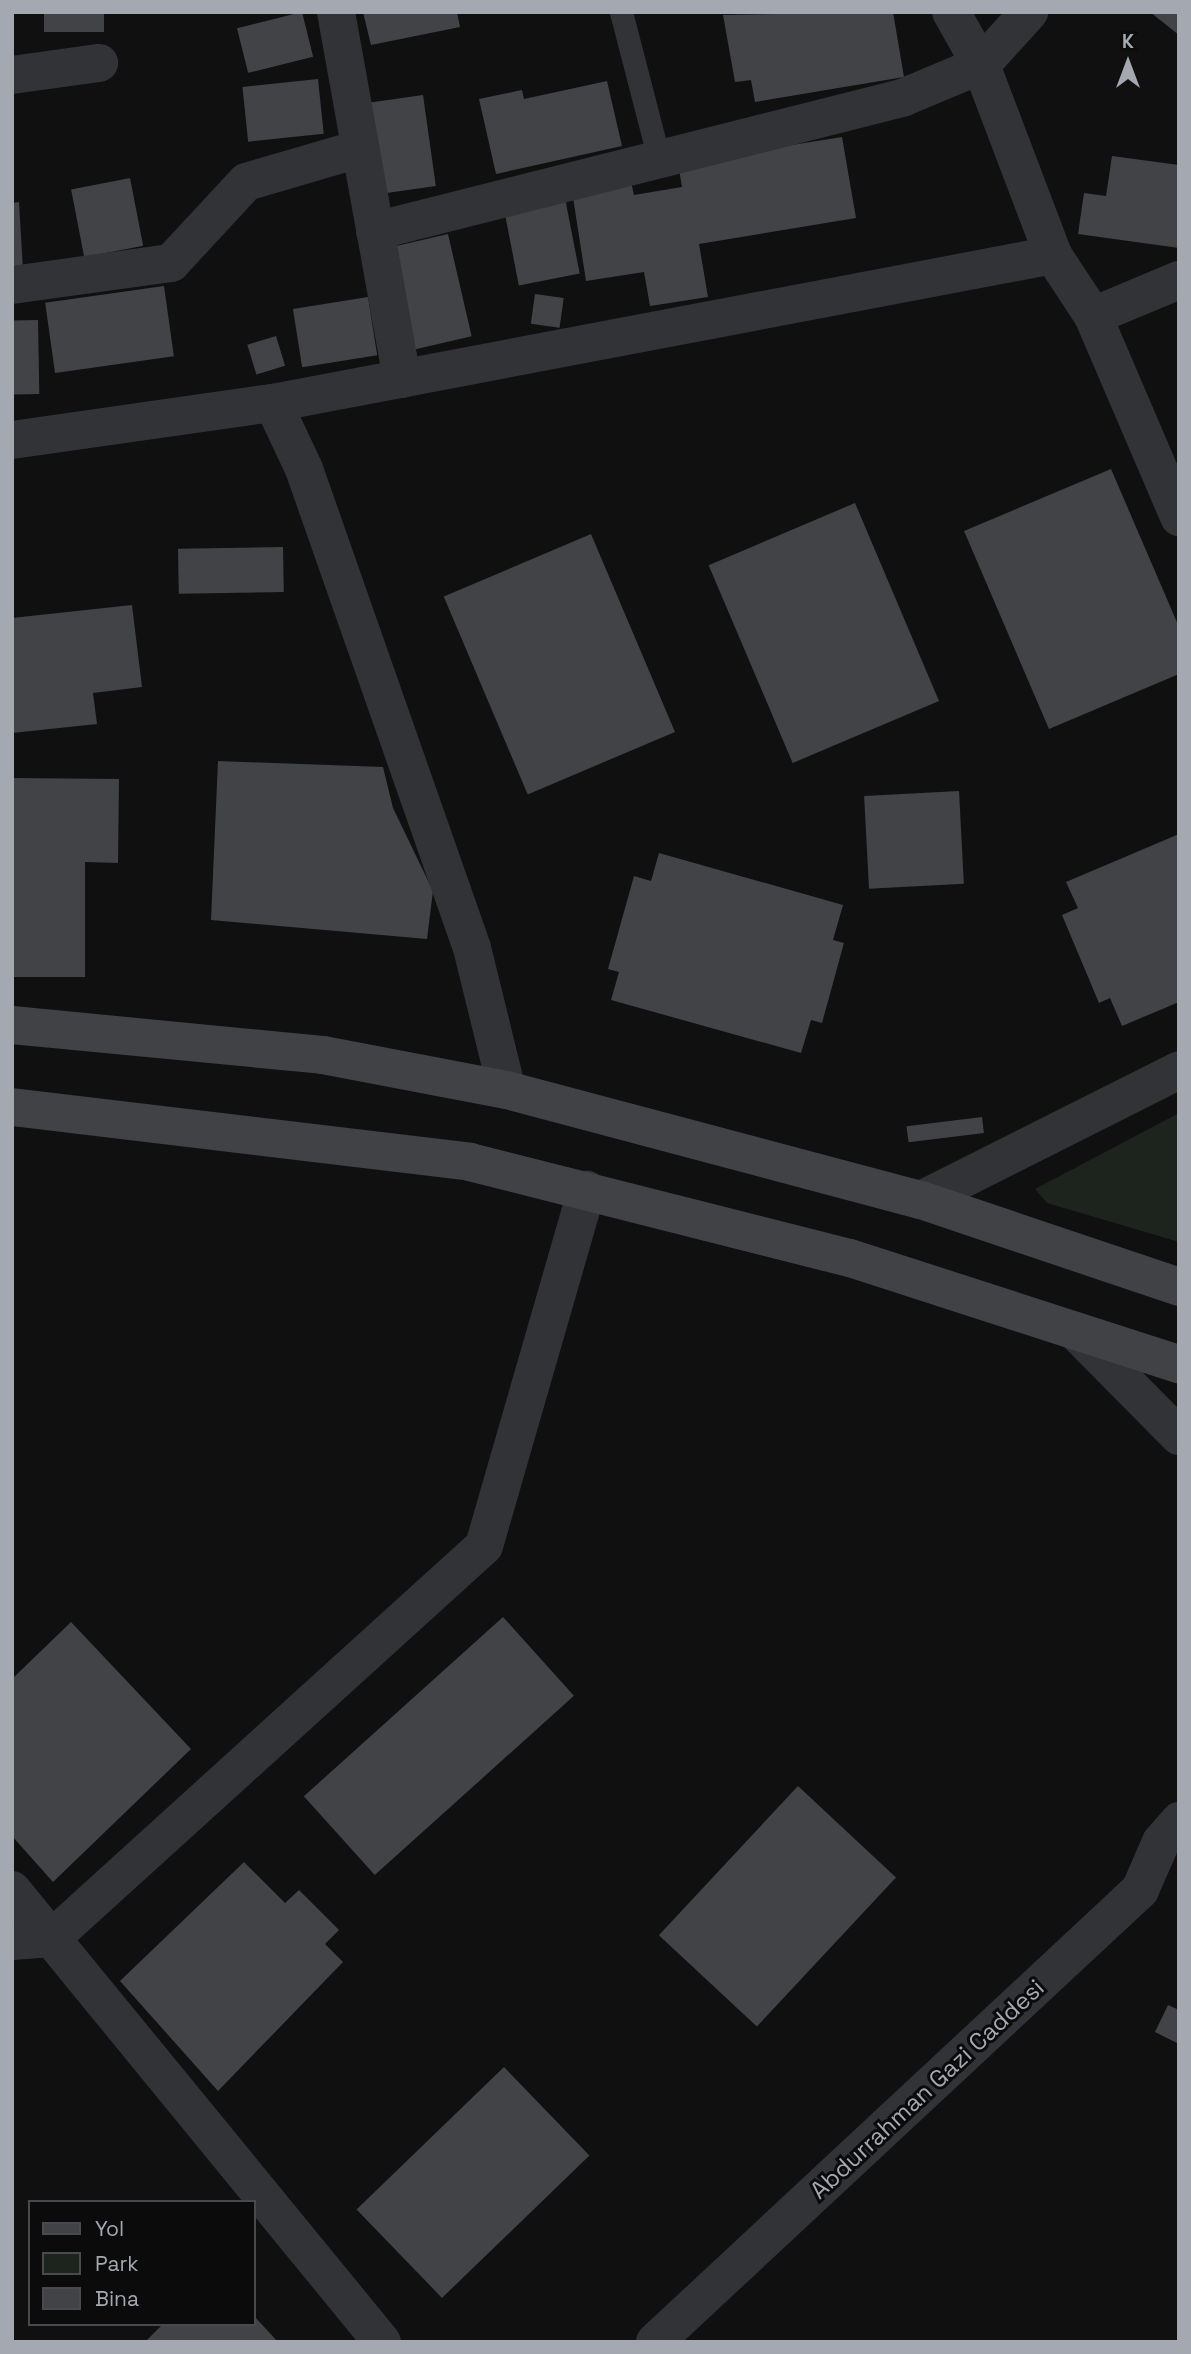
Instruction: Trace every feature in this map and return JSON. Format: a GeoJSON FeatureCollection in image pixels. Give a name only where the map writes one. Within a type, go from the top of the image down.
{"type":"FeatureCollection","features":[{"type":"Feature","properties":{"kind":"main road"},"geometry":{"type":"LineString","coordinates":[[12,1025],[323,1055],[507,1090],[920,1200],[1179,1287]]}},
{"type":"Feature","properties":{"kind":"main road"},"geometry":{"type":"LineString","coordinates":[[12,1107],[470,1162],[850,1258],[1179,1364]]}},
{"type":"Feature","properties":{"kind":"street"},"geometry":{"type":"LineString","coordinates":[[335,12],[402,379]]}},
{"type":"Feature","properties":{"kind":"street"},"geometry":{"type":"LineString","coordinates":[[951,12],[981,65],[1053,255],[1093,316],[1179,517]]}},
{"type":"Feature","properties":{"kind":"street"},"geometry":{"type":"LineString","coordinates":[[375,231],[902,98],[981,65],[1029,12]]}},
{"type":"Feature","properties":{"kind":"street"},"geometry":{"type":"LineString","coordinates":[[12,75],[99,63]]}},
{"type":"Feature","properties":{"kind":"street"},"geometry":{"type":"LineString","coordinates":[[12,285],[171,263],[247,182],[359,149]]}},
{"type":"Feature","properties":{"kind":"street"},"geometry":{"type":"LineString","coordinates":[[12,440],[273,403],[1053,255]]}},
{"type":"Feature","properties":{"kind":"street"},"geometry":{"type":"LineString","coordinates":[[1093,316],[1179,280]]}},
{"type":"Feature","properties":{"kind":"street"},"geometry":{"type":"LineString","coordinates":[[273,403],[304,469],[472,948],[507,1090]]}},
{"type":"Feature","properties":{"kind":"street"},"geometry":{"type":"LineString","coordinates":[[920,1200],[1179,1070]]}},
{"type":"Feature","properties":{"kind":"street"},"geometry":{"type":"LineString","coordinates":[[12,1941],[52,1938],[484,1546],[587,1190]]}},
{"type":"Feature","properties":{"kind":"street"},"geometry":{"type":"LineString","coordinates":[[1074,1331],[1179,1436]]}},
{"type":"Feature","properties":{"kind":"street","name":"Abdurrahman Gazi Caddesi"},"geometry":{"type":"LineString","coordinates":[[655,2342],[1140,1889],[1161,1842],[1179,1821]]}},
{"type":"Feature","properties":{"kind":"street"},"geometry":{"type":"LineString","coordinates":[[1140,1889],[1179,1871]]}},
{"type":"Feature","properties":{"kind":"street"},"geometry":{"type":"LineString","coordinates":[[12,1890],[382,2342]]}},
{"type":"Feature","properties":{"kind":"lane"},"geometry":{"type":"LineString","coordinates":[[621,12],[659,159]]}},
{"type":"Feature","properties":{"kind":"green space"},"geometry":{"type":"Polygon","coordinates":[[[1179,1113],[1179,1242],[1047,1203],[1035,1189],[1179,1113]]]}},
{"type":"Feature","properties":{"kind":"building"},"geometry":{"type":"Polygon","coordinates":[[[44,12],[104,12],[104,32],[44,32],[44,12]]]}},
{"type":"Feature","properties":{"kind":"building"},"geometry":{"type":"Polygon","coordinates":[[[302,12],[313,57],[248,73],[237,28],[302,12]]]}},
{"type":"Feature","properties":{"kind":"building"},"geometry":{"type":"Polygon","coordinates":[[[363,12],[457,12],[460,27],[371,45],[363,12]]]}},
{"type":"Feature","properties":{"kind":"building"},"geometry":{"type":"Polygon","coordinates":[[[893,12],[904,77],[755,102],[751,80],[735,82],[723,15],[893,12]]]}},
{"type":"Feature","properties":{"kind":"building"},"geometry":{"type":"Polygon","coordinates":[[[1150,12],[1179,12],[1179,35],[1150,12]]]}},
{"type":"Feature","properties":{"kind":"building"},"geometry":{"type":"Polygon","coordinates":[[[318,79],[324,134],[248,142],[242,87],[318,79]]]}},
{"type":"Feature","properties":{"kind":"building"},"geometry":{"type":"Polygon","coordinates":[[[607,81],[622,146],[496,174],[479,99],[522,90],[524,99],[607,81]]]}},
{"type":"Feature","properties":{"kind":"building"},"geometry":{"type":"Polygon","coordinates":[[[423,95],[436,186],[374,195],[362,104],[423,95]]]}},
{"type":"Feature","properties":{"kind":"building"},"geometry":{"type":"Polygon","coordinates":[[[842,137],[856,218],[699,244],[708,297],[650,306],[644,272],[586,281],[572,191],[631,182],[634,195],[682,187],[678,163],[842,137]]]}},
{"type":"Feature","properties":{"kind":"building"},"geometry":{"type":"Polygon","coordinates":[[[1112,156],[1179,165],[1179,248],[1078,234],[1084,193],[1106,196],[1112,156]]]}},
{"type":"Feature","properties":{"kind":"building"},"geometry":{"type":"Polygon","coordinates":[[[130,178],[143,246],[84,257],[71,189],[130,178]]]}},
{"type":"Feature","properties":{"kind":"building"},"geometry":{"type":"Polygon","coordinates":[[[565,198],[580,274],[519,285],[504,210],[565,198]]]}},
{"type":"Feature","properties":{"kind":"building"},"geometry":{"type":"Polygon","coordinates":[[[19,202],[23,270],[12,270],[12,203],[19,202]]]}},
{"type":"Feature","properties":{"kind":"building"},"geometry":{"type":"Polygon","coordinates":[[[448,234],[472,336],[411,350],[388,248],[448,234]]]}},
{"type":"Feature","properties":{"kind":"building"},"geometry":{"type":"Polygon","coordinates":[[[164,286],[174,356],[55,373],[45,303],[164,286]]]}},
{"type":"Feature","properties":{"kind":"building"},"geometry":{"type":"Polygon","coordinates":[[[535,294],[564,298],[560,328],[531,324],[535,294]]]}},
{"type":"Feature","properties":{"kind":"building"},"geometry":{"type":"Polygon","coordinates":[[[368,297],[377,355],[302,367],[293,309],[368,297]]]}},
{"type":"Feature","properties":{"kind":"building"},"geometry":{"type":"Polygon","coordinates":[[[12,320],[38,320],[39,394],[13,394],[12,320]]]}},
{"type":"Feature","properties":{"kind":"building"},"geometry":{"type":"Polygon","coordinates":[[[276,336],[285,366],[256,374],[247,345],[276,336]]]}},
{"type":"Feature","properties":{"kind":"building"},"geometry":{"type":"Polygon","coordinates":[[[1111,469],[1179,627],[1179,674],[1049,729],[964,531],[1111,469]]]}},
{"type":"Feature","properties":{"kind":"building"},"geometry":{"type":"Polygon","coordinates":[[[855,503],[939,701],[793,763],[709,565],[855,503]]]}},
{"type":"Feature","properties":{"kind":"building"},"geometry":{"type":"Polygon","coordinates":[[[591,534],[675,732],[528,794],[444,597],[591,534]]]}},
{"type":"Feature","properties":{"kind":"building"},"geometry":{"type":"Polygon","coordinates":[[[283,547],[284,592],[179,594],[178,549],[283,547]]]}},
{"type":"Feature","properties":{"kind":"building"},"geometry":{"type":"Polygon","coordinates":[[[132,605],[142,687],[93,693],[97,724],[12,733],[12,618],[132,605]]]}},
{"type":"Feature","properties":{"kind":"building"},"geometry":{"type":"Polygon","coordinates":[[[218,761],[383,767],[393,808],[433,891],[427,939],[211,920],[218,761]]]}},
{"type":"Feature","properties":{"kind":"building"},"geometry":{"type":"Polygon","coordinates":[[[12,778],[119,779],[118,863],[85,862],[85,977],[12,977],[12,778]]]}},
{"type":"Feature","properties":{"kind":"building"},"geometry":{"type":"Polygon","coordinates":[[[959,791],[964,884],[869,889],[864,796],[959,791]]]}},
{"type":"Feature","properties":{"kind":"building"},"geometry":{"type":"Polygon","coordinates":[[[1179,834],[1179,1002],[1122,1026],[1110,998],[1099,1003],[1062,915],[1078,908],[1066,882],[1179,834]]]}},
{"type":"Feature","properties":{"kind":"building"},"geometry":{"type":"Polygon","coordinates":[[[659,853],[843,905],[833,940],[844,943],[822,1023],[811,1020],[801,1053],[611,1000],[619,972],[608,969],[634,876],[651,881],[659,853]]]}},
{"type":"Feature","properties":{"kind":"building"},"geometry":{"type":"Polygon","coordinates":[[[982,1117],[984,1133],[909,1142],[907,1126],[982,1117]]]}},
{"type":"Feature","properties":{"kind":"building"},"geometry":{"type":"Polygon","coordinates":[[[503,1617],[574,1696],[375,1875],[304,1796],[503,1617]]]}},
{"type":"Feature","properties":{"kind":"building"},"geometry":{"type":"Polygon","coordinates":[[[71,1622],[191,1749],[53,1882],[12,1836],[12,1679],[71,1622]]]}},
{"type":"Feature","properties":{"kind":"building"},"geometry":{"type":"Polygon","coordinates":[[[798,1786],[896,1877],[757,2027],[659,1935],[798,1786]]]}},
{"type":"Feature","properties":{"kind":"building"},"geometry":{"type":"Polygon","coordinates":[[[244,1862],[285,1903],[299,1890],[339,1930],[325,1944],[343,1962],[218,2091],[120,1981],[244,1862]]]}},
{"type":"Feature","properties":{"kind":"building"},"geometry":{"type":"Polygon","coordinates":[[[1168,2005],[1179,2010],[1177,2043],[1155,2032],[1168,2005]]]}},
{"type":"Feature","properties":{"kind":"building"},"geometry":{"type":"Polygon","coordinates":[[[504,2067],[589,2155],[442,2298],[357,2209],[504,2067]]]}},
{"type":"Feature","properties":{"kind":"building"},"geometry":{"type":"Polygon","coordinates":[[[256,2318],[278,2342],[145,2342],[161,2326],[256,2326],[256,2318]]]}}]}
